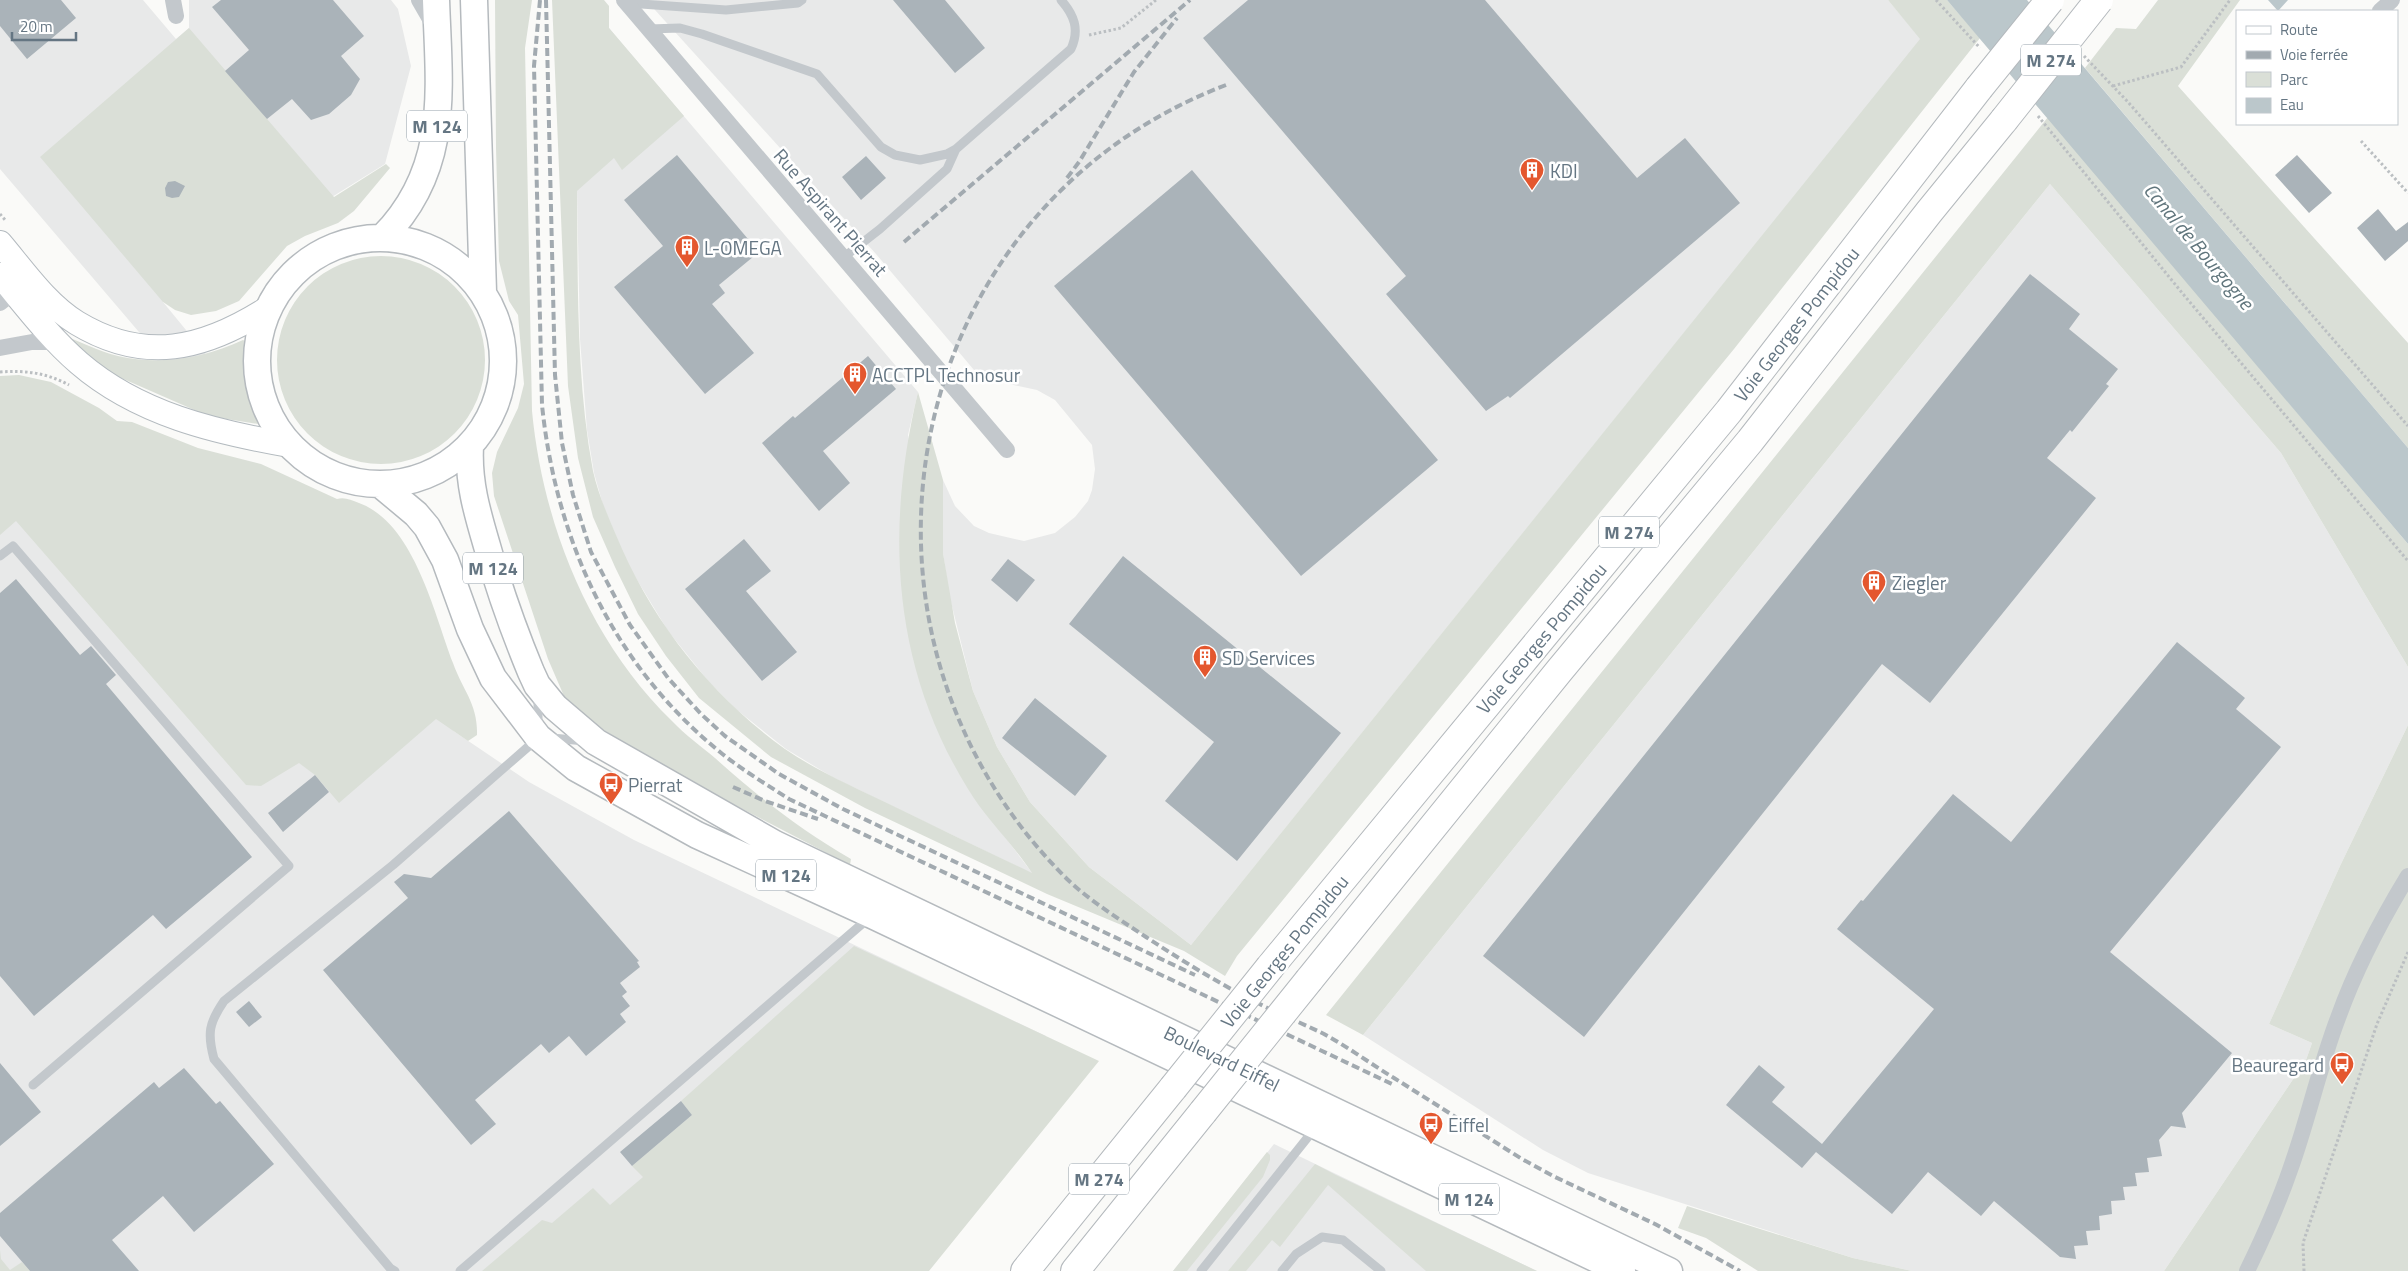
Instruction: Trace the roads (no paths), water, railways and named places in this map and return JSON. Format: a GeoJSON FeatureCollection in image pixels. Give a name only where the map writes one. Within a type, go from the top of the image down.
{"type":"FeatureCollection","features":[{"type":"Feature","properties":{"kind":"highway","name":"Voie Georges Pompidou"},"geometry":{"type":"LineString","coordinates":[[1025,1271],[1270,967],[1729,411],[1978,88],[2050,0]]}},
{"type":"Feature","properties":{"kind":"highway","name":"Voie Georges Pompidou"},"geometry":{"type":"LineString","coordinates":[[1075,1271],[1559,671],[1750,441],[1929,212],[2099,0]]}},
{"type":"Feature","properties":{"kind":"main road","name":"M 124"},"geometry":{"type":"LineString","coordinates":[[383,237],[399,220],[413,200],[428,165],[438,109],[436,0]]}},
{"type":"Feature","properties":{"kind":"main road","name":"M 124"},"geometry":{"type":"LineString","coordinates":[[474,0],[483,292]]}},
{"type":"Feature","properties":{"kind":"main road"},"geometry":{"type":"LineString","coordinates":[[383,237],[422,244],[431,248],[457,263],[483,292],[501,330],[504,371],[494,411],[470,446],[451,462],[429,474],[405,482],[380,484],[347,480],[316,466],[289,445],[269,415],[258,380],[257,344],[267,309],[282,284],[303,264],[327,249],[354,240],[383,237]]}},
{"type":"Feature","properties":{"kind":"main road","name":"M 124"},"geometry":{"type":"LineString","coordinates":[[470,446],[469,467],[472,493],[479,519],[514,630],[537,685],[555,707],[596,742]]}},
{"type":"Feature","properties":{"kind":"main road","name":"M 124"},"geometry":{"type":"LineString","coordinates":[[380,484],[416,514],[427,527],[445,560],[470,629],[493,678],[538,737],[576,768],[697,835],[1323,1117]]}},
{"type":"Feature","properties":{"kind":"main road","name":"Boulevard Eiffel"},"geometry":{"type":"LineString","coordinates":[[596,742],[775,844],[1323,1117],[1627,1265],[1669,1271]]}},
{"type":"Feature","properties":{"kind":"street"},"geometry":{"type":"LineString","coordinates":[[173,0],[176,16]]}},
{"type":"Feature","properties":{"kind":"street"},"geometry":{"type":"LineString","coordinates":[[419,0],[438,32]]}},
{"type":"Feature","properties":{"kind":"street"},"geometry":{"type":"LineString","coordinates":[[2381,10],[2392,0]]}},
{"type":"Feature","properties":{"kind":"street","name":"Rue Aspirant Pierrat"},"geometry":{"type":"LineString","coordinates":[[627,1],[1007,450]]}},
{"type":"Feature","properties":{"kind":"street"},"geometry":{"type":"LineString","coordinates":[[0,243],[47,298],[76,322]]}},
{"type":"Feature","properties":{"kind":"street"},"geometry":{"type":"LineString","coordinates":[[5,290],[110,339],[155,347],[175,348],[194,345],[220,336],[267,309]]}},
{"type":"Feature","properties":{"kind":"street"},"geometry":{"type":"LineString","coordinates":[[5,290],[56,342],[96,376],[119,391],[176,418],[213,430],[289,445]]}},
{"type":"Feature","properties":{"kind":"street"},"geometry":{"type":"LineString","coordinates":[[0,348],[32,342],[56,342]]}},
{"type":"Feature","properties":{"kind":"street"},"geometry":{"type":"LineString","coordinates":[[2247,1271],[2274,1212],[2290,1170],[2338,1019],[2361,962],[2379,923],[2408,876]]}},
{"type":"Feature","properties":{"kind":"lane"},"geometry":{"type":"LineString","coordinates":[[755,7],[766,0]]}},
{"type":"Feature","properties":{"kind":"lane"},"geometry":{"type":"LineString","coordinates":[[627,1],[726,10],[798,3],[802,0]]}},
{"type":"Feature","properties":{"kind":"lane"},"geometry":{"type":"LineString","coordinates":[[649,29],[680,28],[817,74],[881,147],[895,155],[920,160],[947,154],[956,149],[1071,49],[1076,38],[1076,26],[1071,12],[1061,0]]}},
{"type":"Feature","properties":{"kind":"lane"},"geometry":{"type":"LineString","coordinates":[[844,257],[880,229],[947,169],[956,149]]}},
{"type":"Feature","properties":{"kind":"lane"},"geometry":{"type":"LineString","coordinates":[[0,556],[13,546],[289,866],[33,1085]]}},
{"type":"Feature","properties":{"kind":"lane"},"geometry":{"type":"LineString","coordinates":[[537,685],[538,737]]}},
{"type":"Feature","properties":{"kind":"lane"},"geometry":{"type":"LineString","coordinates":[[395,1271],[390,1268],[214,1059],[209,1039],[212,1018],[224,1002],[393,865],[538,737],[596,742]]}},
{"type":"Feature","properties":{"kind":"lane"},"geometry":{"type":"LineString","coordinates":[[460,1271],[872,915]]}},
{"type":"Feature","properties":{"kind":"lane"},"geometry":{"type":"LineString","coordinates":[[1201,1271],[1323,1117]]}},
{"type":"Feature","properties":{"kind":"lane"},"geometry":{"type":"LineString","coordinates":[[1282,1271],[1296,1254],[1322,1237],[1343,1240],[1381,1271]]}},
{"type":"Feature","properties":{"kind":"water","name":"Canal de Bourgogne"},"geometry":{"type":"Polygon","coordinates":[[[1947,0],[2027,0],[2408,448],[2408,544],[1947,0]]]}},
{"type":"Feature","properties":{"kind":"water"},"geometry":{"type":"Polygon","coordinates":[[[2268,0],[2288,0],[2279,10],[2268,0]]]}},
{"type":"Feature","properties":{"kind":"railway"},"geometry":{"type":"LineString","coordinates":[[540,0],[534,66],[542,405],[549,455],[561,504],[576,552],[596,597],[620,640],[649,680],[682,718],[720,752],[745,771],[789,799],[1392,1084]]}},
{"type":"Feature","properties":{"kind":"railway"},"geometry":{"type":"LineString","coordinates":[[546,0],[555,375],[562,443],[573,495],[591,552],[630,625],[668,678],[701,714],[725,736],[779,774],[843,809],[1195,975]]}},
{"type":"Feature","properties":{"kind":"railway"},"geometry":{"type":"LineString","coordinates":[[904,242],[1190,0]]}},
{"type":"Feature","properties":{"kind":"railway"},"geometry":{"type":"LineString","coordinates":[[1067,178],[1079,162],[1134,72],[1177,18]]}},
{"type":"Feature","properties":{"kind":"railway"},"geometry":{"type":"LineString","coordinates":[[1226,85],[1114,145],[1027,228],[965,327],[930,437],[921,553],[941,669],[989,779],[1067,879],[1095,902],[1186,963],[1242,995],[1333,1039],[1522,1159],[1555,1177],[1655,1224],[1740,1271]]}},
{"type":"Feature","properties":{"kind":"railway"},"geometry":{"type":"LineString","coordinates":[[733,787],[765,801],[818,819]]}},
{"type":"Feature","properties":{"kind":"place","name":"KDI"},"geometry":{"type":"Point","coordinates":[1532,191]}},
{"type":"Feature","properties":{"kind":"place","name":"L-OMEGA"},"geometry":{"type":"Point","coordinates":[687,268]}},
{"type":"Feature","properties":{"kind":"place","name":"ACCTPL Technosur"},"geometry":{"type":"Point","coordinates":[855,395]}},
{"type":"Feature","properties":{"kind":"place","name":"Ziegler"},"geometry":{"type":"Point","coordinates":[1874,603]}},
{"type":"Feature","properties":{"kind":"place","name":"SD Services"},"geometry":{"type":"Point","coordinates":[1205,678]}},
{"type":"Feature","properties":{"kind":"place","name":"Pierrat"},"geometry":{"type":"Point","coordinates":[611,805]}},
{"type":"Feature","properties":{"kind":"place","name":"Beauregard"},"geometry":{"type":"Point","coordinates":[2342,1085]}},
{"type":"Feature","properties":{"kind":"place","name":"Eiffel"},"geometry":{"type":"Point","coordinates":[1431,1145]}}]}
